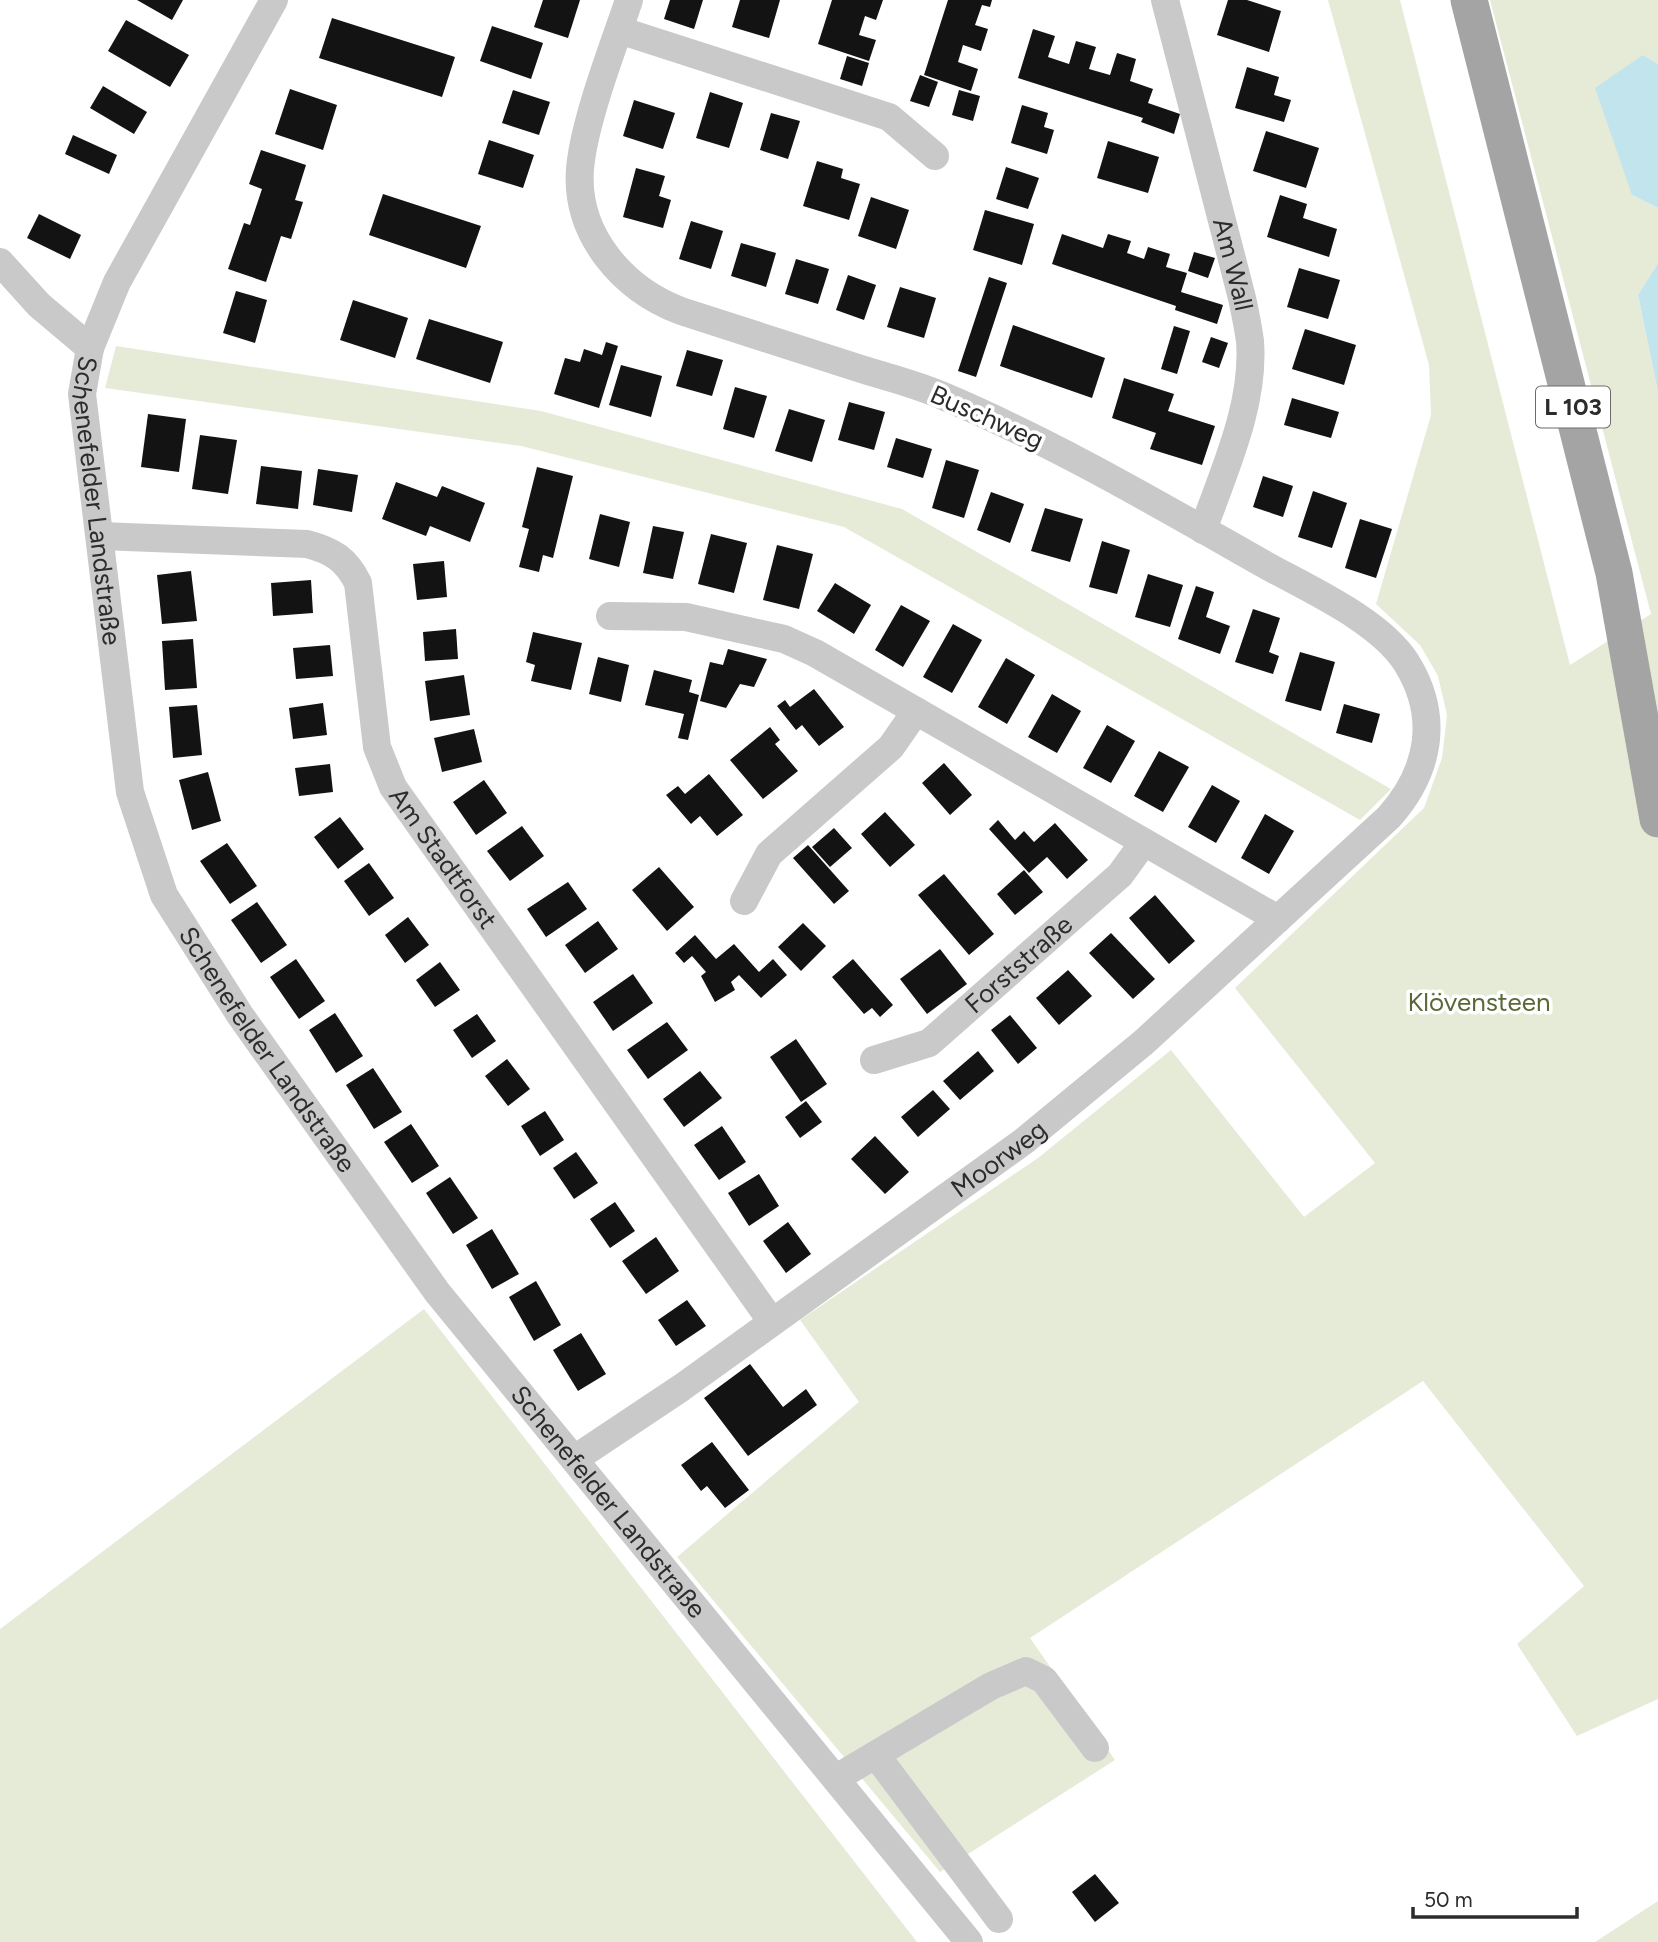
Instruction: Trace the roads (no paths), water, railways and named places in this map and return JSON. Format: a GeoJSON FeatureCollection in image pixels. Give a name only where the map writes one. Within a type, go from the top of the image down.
{"type":"FeatureCollection","features":[{"type":"Feature","properties":{"kind":"main road","name":"L 103"},"geometry":{"type":"LineString","coordinates":[[1469,0],[1614,573],[1658,819]]}},
{"type":"Feature","properties":{"kind":"street","name":"Schenefelder Landstraße"},"geometry":{"type":"LineString","coordinates":[[274,0],[117,282],[90,348],[82,394],[130,792],[164,895],[240,1015],[437,1292],[838,1777],[969,1942]]}},
{"type":"Feature","properties":{"kind":"street","name":"Buschweg"},"geometry":{"type":"LineString","coordinates":[[629,0],[585,140],[580,170],[582,201],[593,231],[608,261],[629,284],[655,301],[681,311],[940,394],[1036,437],[1351,614],[1381,636],[1405,661],[1419,690],[1427,727],[1423,763],[1408,796],[1389,817]]}},
{"type":"Feature","properties":{"kind":"street","name":"Am Wall"},"geometry":{"type":"LineString","coordinates":[[1165,0],[1242,298],[1250,342],[1248,388],[1238,430],[1203,530]]}},
{"type":"Feature","properties":{"kind":"street"},"geometry":{"type":"LineString","coordinates":[[619,30],[889,117],[935,156]]}},
{"type":"Feature","properties":{"kind":"street"},"geometry":{"type":"LineString","coordinates":[[0,262],[39,305],[90,348]]}},
{"type":"Feature","properties":{"kind":"street","name":"Am Stadtforst"},"geometry":{"type":"LineString","coordinates":[[100,536],[307,544],[330,550],[349,565],[358,583],[377,747],[393,787],[772,1322]]}},
{"type":"Feature","properties":{"kind":"street"},"geometry":{"type":"LineString","coordinates":[[610,616],[686,617],[784,639],[816,653],[1278,919]]}},
{"type":"Feature","properties":{"kind":"street"},"geometry":{"type":"LineString","coordinates":[[744,901],[769,854],[891,747],[916,712]]}},
{"type":"Feature","properties":{"kind":"street","name":"Moorweg"},"geometry":{"type":"LineString","coordinates":[[576,1458],[681,1388],[1024,1141],[1144,1042],[1389,817]]}},
{"type":"Feature","properties":{"kind":"street","name":"Forststraße"},"geometry":{"type":"LineString","coordinates":[[874,1060],[929,1043],[1120,875],[1144,842]]}},
{"type":"Feature","properties":{"kind":"street"},"geometry":{"type":"LineString","coordinates":[[838,1777],[991,1686],[1026,1671],[1044,1680],[1095,1748]]}},
{"type":"Feature","properties":{"kind":"street"},"geometry":{"type":"LineString","coordinates":[[876,1755],[999,1919]]}},
{"type":"Feature","properties":{"kind":"water"},"geometry":{"type":"Polygon","coordinates":[[[1643,55],[1658,64],[1658,208],[1632,195],[1595,88],[1643,55]]]}},
{"type":"Feature","properties":{"kind":"water"},"geometry":{"type":"Polygon","coordinates":[[[1658,263],[1658,392],[1638,295],[1658,263]]]}},
{"type":"Feature","properties":{"kind":"park label","name":"Klövensteen"},"geometry":{"type":"Point","coordinates":[1479,1002]}}]}
